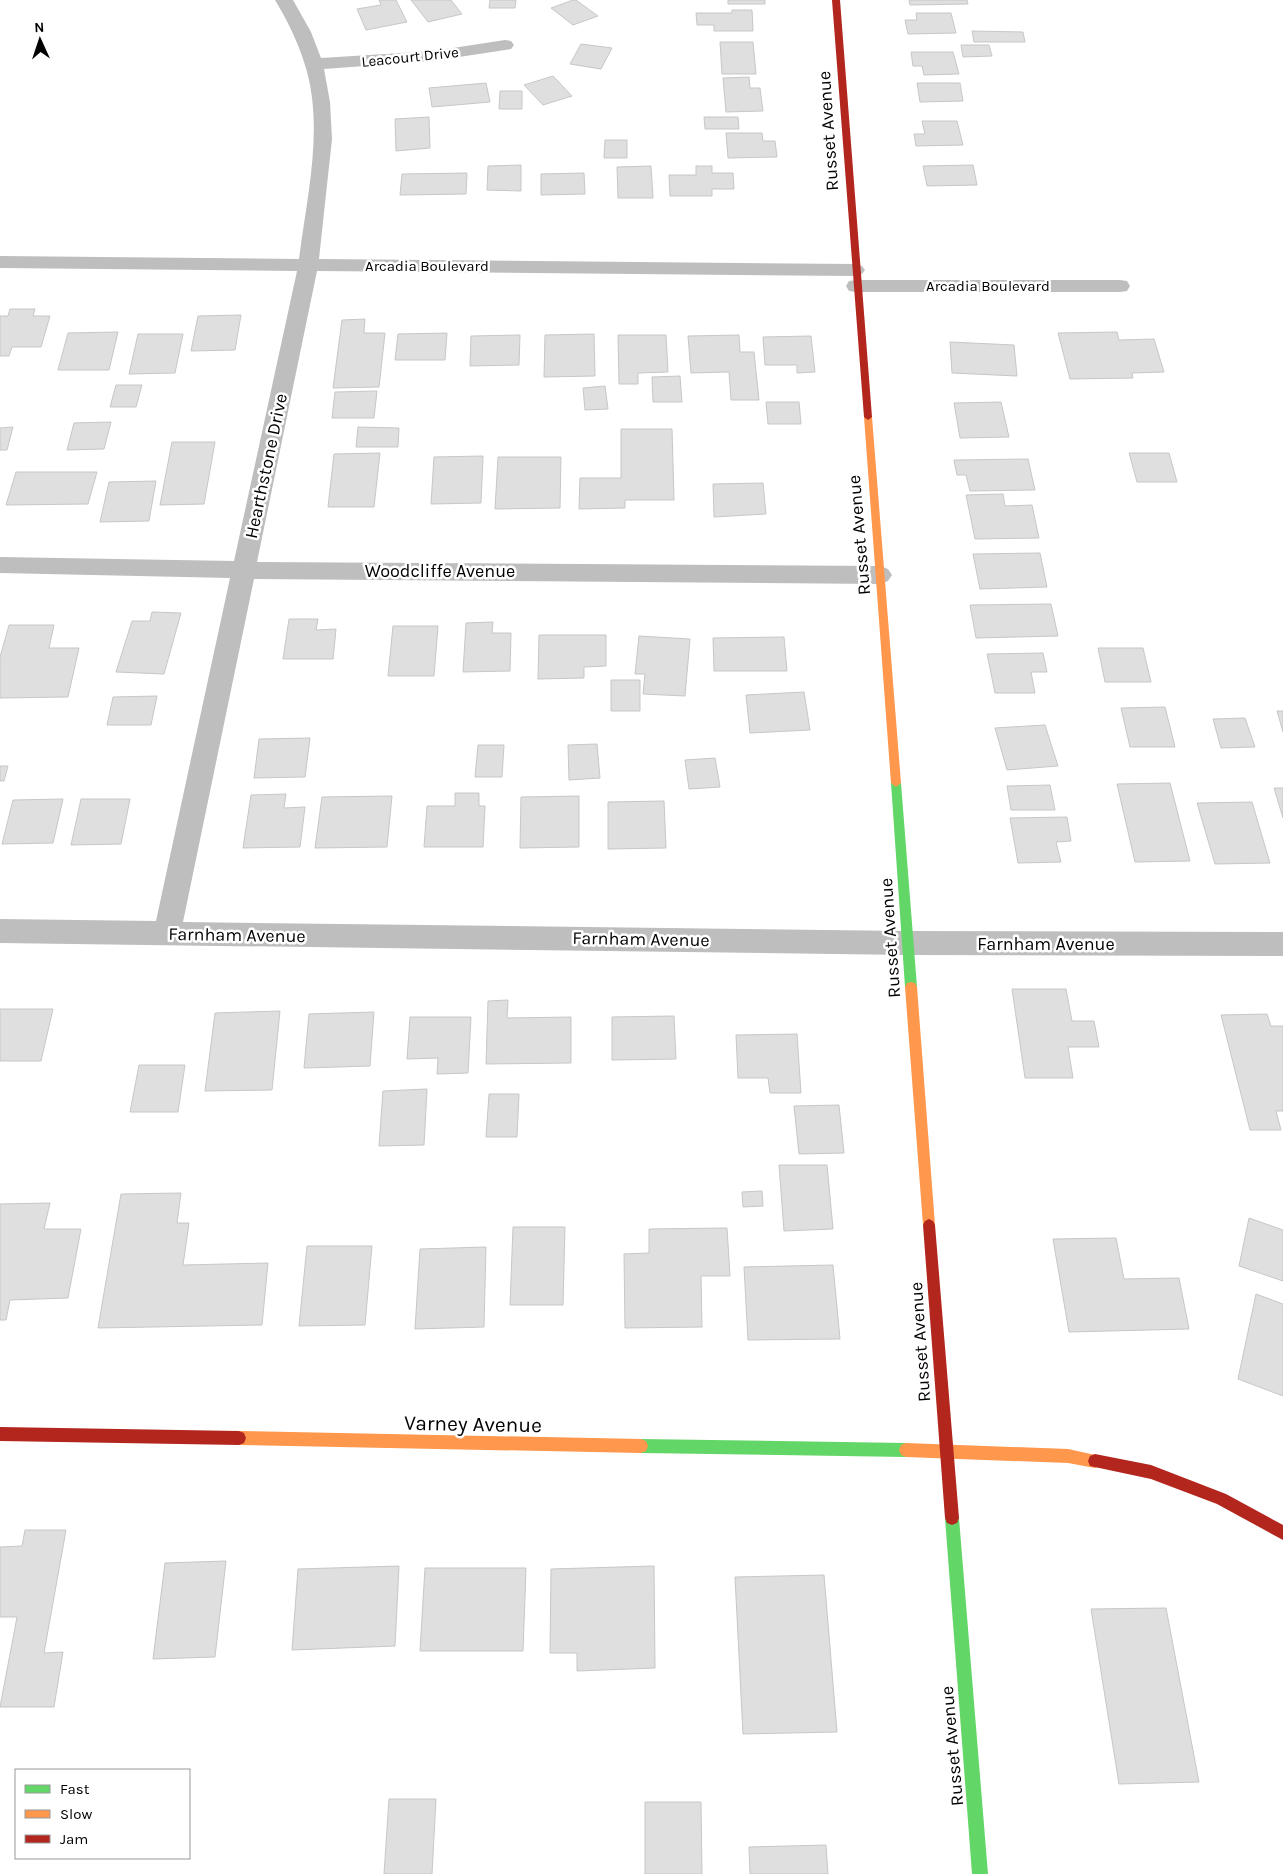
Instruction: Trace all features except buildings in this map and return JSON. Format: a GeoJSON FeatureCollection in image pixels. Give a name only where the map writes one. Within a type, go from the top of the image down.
{"type":"FeatureCollection","features":[{"type":"Feature","properties":{"kind":"street","name":"Hearthstone Drive"},"geometry":{"type":"LineString","coordinates":[[167,934],[308,266],[323,139],[321,102],[314,64],[302,32],[284,0]]}},
{"type":"Feature","properties":{"kind":"street","name":"Russet Avenue"},"geometry":{"type":"LineString","coordinates":[[836,0],[855,278],[880,575],[980,1874]]}},
{"type":"Feature","properties":{"kind":"street","name":"Leacourt Drive"},"geometry":{"type":"LineString","coordinates":[[314,64],[433,56],[505,45]]}},
{"type":"Feature","properties":{"kind":"street","name":"Arcadia Boulevard"},"geometry":{"type":"LineString","coordinates":[[0,262],[308,266],[1120,286]]}},
{"type":"Feature","properties":{"kind":"street","name":"Woodcliffe Avenue"},"geometry":{"type":"LineString","coordinates":[[0,565],[244,570],[880,575]]}},
{"type":"Feature","properties":{"kind":"street","name":"Farnham Avenue"},"geometry":{"type":"LineString","coordinates":[[0,931],[908,943],[1283,944]]}},
{"type":"Feature","properties":{"kind":"street","name":"Varney Avenue"},"geometry":{"type":"LineString","coordinates":[[0,1434],[946,1451],[1068,1456],[1151,1472],[1221,1500],[1283,1533]]}},
{"type":"Feature","properties":{"kind":"traffic: fast"},"geometry":{"type":"LineString","coordinates":[[896,783],[911,987]]}},
{"type":"Feature","properties":{"kind":"traffic: fast"},"geometry":{"type":"LineString","coordinates":[[641,1446],[906,1450]]}},
{"type":"Feature","properties":{"kind":"traffic: fast"},"geometry":{"type":"LineString","coordinates":[[952,1518],[980,1874]]}},
{"type":"Feature","properties":{"kind":"traffic: slow"},"geometry":{"type":"LineString","coordinates":[[868,417],[896,783]]}},
{"type":"Feature","properties":{"kind":"traffic: slow"},"geometry":{"type":"LineString","coordinates":[[911,987],[929,1225]]}},
{"type":"Feature","properties":{"kind":"traffic: slow"},"geometry":{"type":"LineString","coordinates":[[239,1438],[641,1446]]}},
{"type":"Feature","properties":{"kind":"traffic: slow"},"geometry":{"type":"LineString","coordinates":[[906,1450],[1068,1456],[1095,1461]]}},
{"type":"Feature","properties":{"kind":"traffic: jam"},"geometry":{"type":"LineString","coordinates":[[836,0],[868,417]]}},
{"type":"Feature","properties":{"kind":"traffic: jam"},"geometry":{"type":"LineString","coordinates":[[929,1225],[952,1518]]}},
{"type":"Feature","properties":{"kind":"traffic: jam"},"geometry":{"type":"LineString","coordinates":[[0,1434],[239,1438]]}},
{"type":"Feature","properties":{"kind":"traffic: jam"},"geometry":{"type":"LineString","coordinates":[[1095,1461],[1151,1472],[1221,1499],[1283,1533]]}}]}
